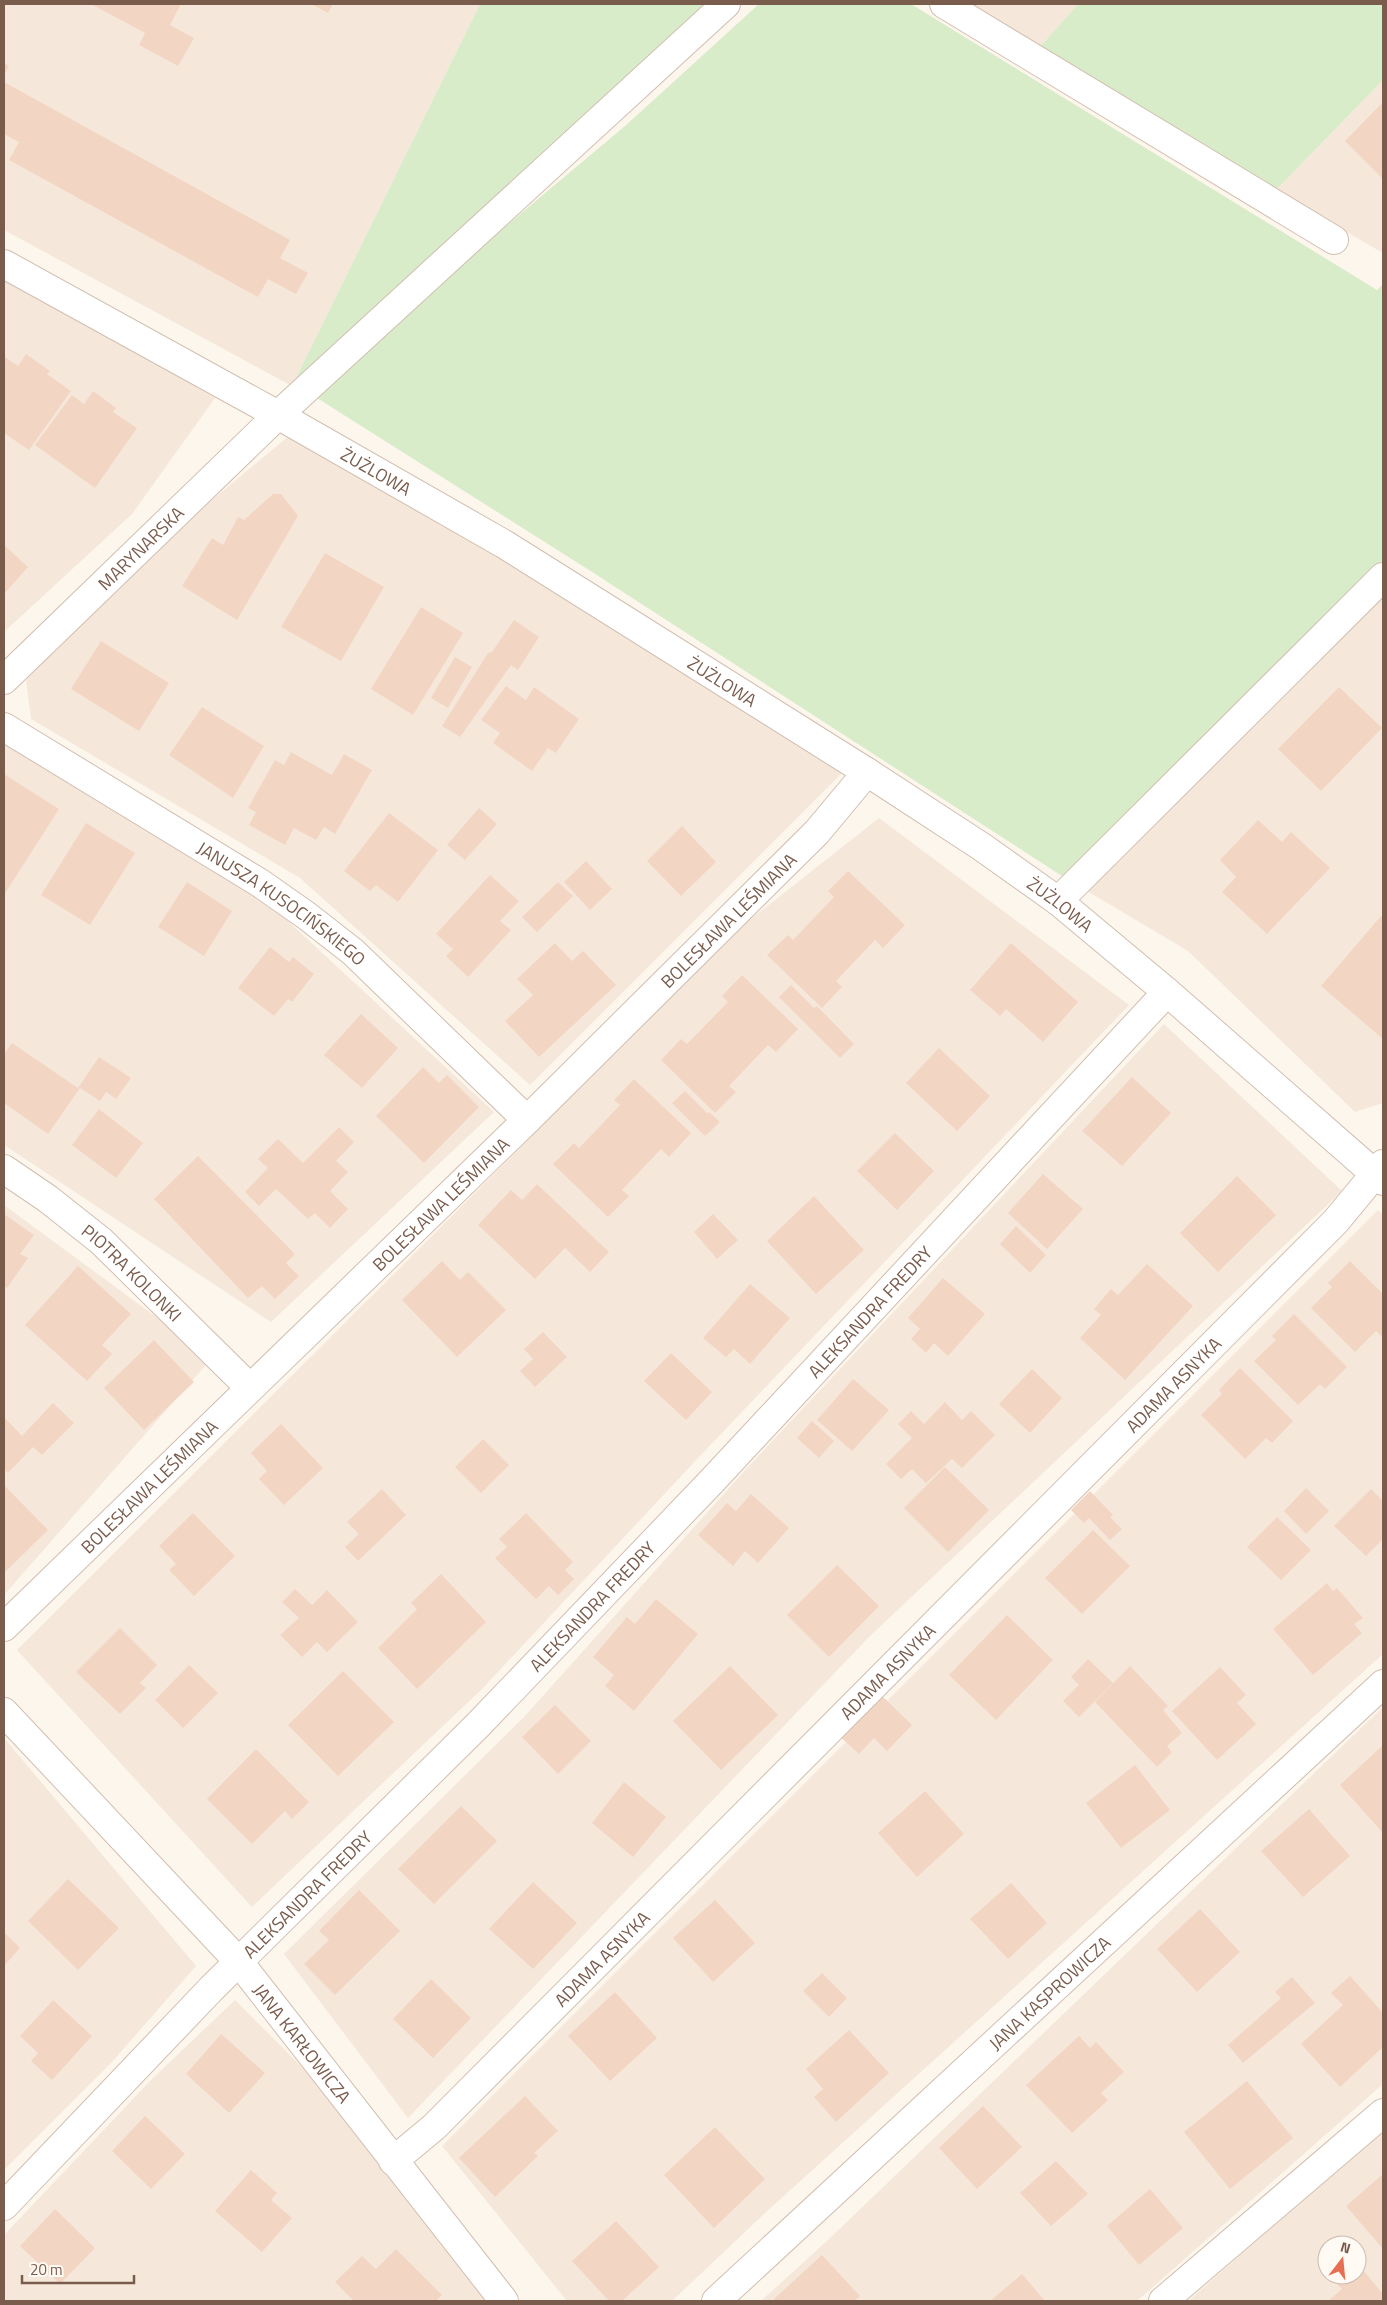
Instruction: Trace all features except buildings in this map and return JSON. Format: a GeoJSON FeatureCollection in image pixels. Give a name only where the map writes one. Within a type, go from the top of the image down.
{"type":"FeatureCollection","features":[{"type":"Feature","properties":{"kind":"street","name":"MARYNARSKA"},"geometry":{"type":"LineString","coordinates":[[4,680],[278,415],[726,4]]}},
{"type":"Feature","properties":{"kind":"street"},"geometry":{"type":"LineString","coordinates":[[944,4],[1334,240]]}},
{"type":"Feature","properties":{"kind":"street","name":"ŻUŻLOWA"},"geometry":{"type":"LineString","coordinates":[[4,264],[278,415],[504,544],[867,772],[982,847],[1058,901],[1381,1173]]}},
{"type":"Feature","properties":{"kind":"street"},"geometry":{"type":"LineString","coordinates":[[1058,901],[1383,577]]}},
{"type":"Feature","properties":{"kind":"street","name":"JANUSZA KUSOCIŃSKIEGO"},"geometry":{"type":"LineString","coordinates":[[4,727],[260,883],[307,916],[353,952],[526,1120]]}},
{"type":"Feature","properties":{"kind":"street","name":"BOLESŁAWA LEŚMIANA"},"geometry":{"type":"LineString","coordinates":[[4,1628],[526,1120],[817,832],[867,772]]}},
{"type":"Feature","properties":{"kind":"street","name":"ALEKSANDRA FREDRY"},"geometry":{"type":"LineString","coordinates":[[4,2206],[239,1962],[477,1726],[712,1482],[1167,992]]}},
{"type":"Feature","properties":{"kind":"street","name":"PIOTRA KOLONKI"},"geometry":{"type":"LineString","coordinates":[[4,1169],[48,1199],[101,1241],[250,1388]]}},
{"type":"Feature","properties":{"kind":"street","name":"ADAMA ASNYKA"},"geometry":{"type":"LineString","coordinates":[[394,2161],[434,2127],[1329,1228],[1381,1173]]}},
{"type":"Feature","properties":{"kind":"street","name":"JANA KASPROWICZA"},"geometry":{"type":"LineString","coordinates":[[716,2301],[1383,1684]]}},
{"type":"Feature","properties":{"kind":"street","name":"JANA KARŁOWICZA"},"geometry":{"type":"LineString","coordinates":[[4,1712],[239,1962],[504,2301]]}},
{"type":"Feature","properties":{"kind":"street"},"geometry":{"type":"LineString","coordinates":[[1163,2301],[1383,2113]]}},
{"type":"Feature","properties":{"kind":"shaded area"},"geometry":{"type":"Polygon","coordinates":[[[4,4],[480,4],[292,386],[4,230],[4,4]]]}},
{"type":"Feature","properties":{"kind":"shaded area"},"geometry":{"type":"Polygon","coordinates":[[[969,4],[1078,4],[1039,48],[969,4]]]}},
{"type":"Feature","properties":{"kind":"shaded area"},"geometry":{"type":"Polygon","coordinates":[[[1383,80],[1383,253],[1275,191],[1383,80]]]}},
{"type":"Feature","properties":{"kind":"shaded area"},"geometry":{"type":"Polygon","coordinates":[[[4,273],[215,398],[132,514],[4,632],[4,273]]]}},
{"type":"Feature","properties":{"kind":"shaded area"},"geometry":{"type":"Polygon","coordinates":[[[290,435],[524,565],[846,769],[530,1085],[300,878],[31,719],[26,680],[115,581],[290,435]]]}},
{"type":"Feature","properties":{"kind":"shaded area"},"geometry":{"type":"Polygon","coordinates":[[[1383,559],[1383,1103],[1355,1112],[1188,951],[1062,876],[1114,827],[1383,559]]]}},
{"type":"Feature","properties":{"kind":"shaded area"},"geometry":{"type":"Polygon","coordinates":[[[4,724],[277,911],[494,1112],[271,1322],[4,1145],[4,724]]]}},
{"type":"Feature","properties":{"kind":"shaded area"},"geometry":{"type":"Polygon","coordinates":[[[879,818],[1129,1005],[699,1457],[482,1689],[252,1907],[17,1650],[525,1143],[719,944],[879,818]]]}},
{"type":"Feature","properties":{"kind":"shaded area"},"geometry":{"type":"Polygon","coordinates":[[[1164,1024],[1342,1191],[869,1637],[408,2118],[284,1954],[524,1717],[748,1467],[1164,1024]]]}},
{"type":"Feature","properties":{"kind":"shaded area"},"geometry":{"type":"Polygon","coordinates":[[[4,1205],[212,1358],[4,1595],[4,1205]]]}},
{"type":"Feature","properties":{"kind":"shaded area"},"geometry":{"type":"Polygon","coordinates":[[[1378,1210],[1383,1215],[1383,1654],[765,2213],[672,2301],[567,2301],[442,2146],[1378,1210]]]}},
{"type":"Feature","properties":{"kind":"shaded area"},"geometry":{"type":"Polygon","coordinates":[[[1383,1707],[1383,2084],[1137,2301],[761,2301],[828,2240],[1383,1707]]]}},
{"type":"Feature","properties":{"kind":"shaded area"},"geometry":{"type":"Polygon","coordinates":[[[4,1738],[196,1966],[112,2062],[4,2170],[4,1738]]]}},
{"type":"Feature","properties":{"kind":"shaded area"},"geometry":{"type":"Polygon","coordinates":[[[235,2000],[362,2127],[503,2301],[4,2301],[4,2235],[151,2080],[235,2000]]]}},
{"type":"Feature","properties":{"kind":"shaded area"},"geometry":{"type":"Polygon","coordinates":[[[1383,2130],[1383,2301],[1188,2301],[1383,2130]]]}},
{"type":"Feature","properties":{"kind":"green space"},"geometry":{"type":"Polygon","coordinates":[[[480,4],[715,4],[292,386],[480,4]]]}},
{"type":"Feature","properties":{"kind":"green space"},"geometry":{"type":"Polygon","coordinates":[[[759,4],[911,4],[1377,290],[1383,284],[1383,559],[1114,827],[1062,876],[589,570],[317,398],[494,236],[625,126],[759,4]]]}},
{"type":"Feature","properties":{"kind":"green space"},"geometry":{"type":"Polygon","coordinates":[[[1078,4],[1383,4],[1383,80],[1275,191],[1039,48],[1078,4]]]}}]}
